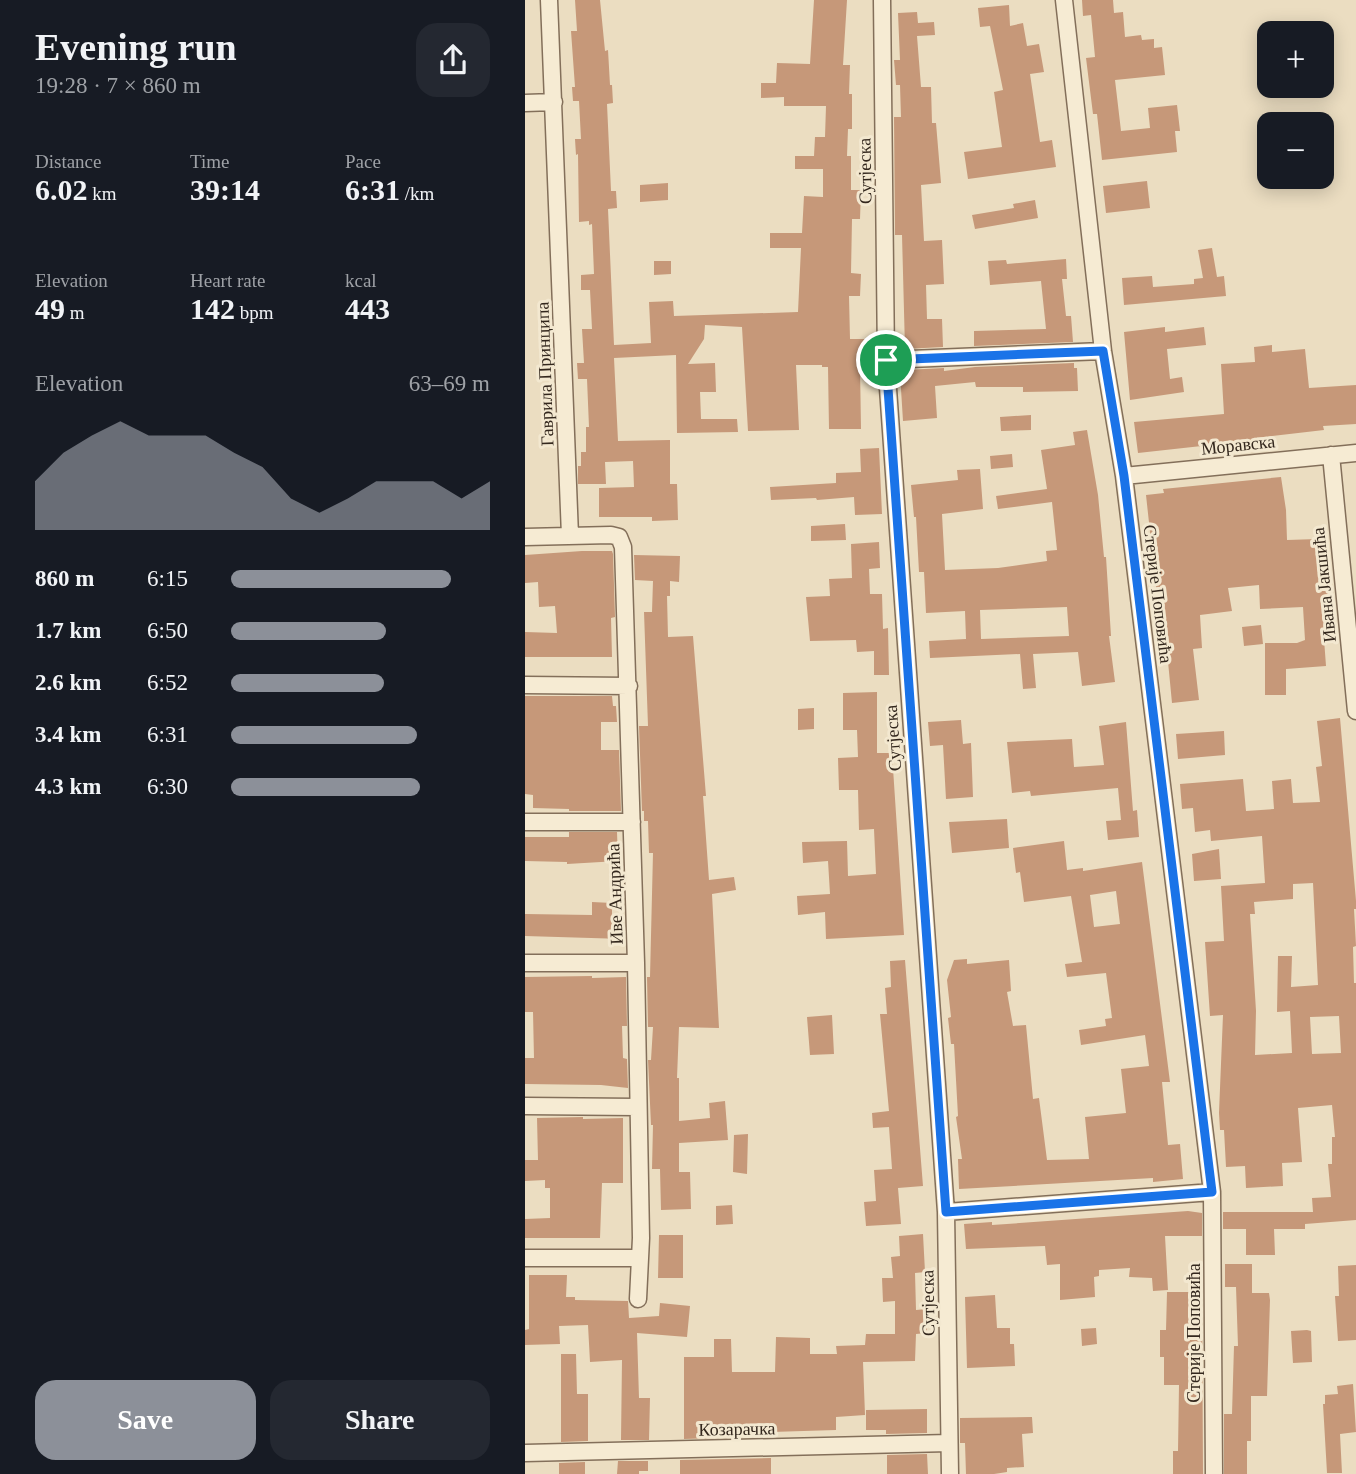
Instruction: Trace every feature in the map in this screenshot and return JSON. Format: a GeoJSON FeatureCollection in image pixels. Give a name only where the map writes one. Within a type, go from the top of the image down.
{"type":"FeatureCollection","features":[{"type":"Feature","properties":{"kind":"street","name":"Гаврила Принципа"},"geometry":{"type":"LineString","coordinates":[[549,0],[570,536]]}},
{"type":"Feature","properties":{"kind":"street","name":"Сутјеска"},"geometry":{"type":"LineString","coordinates":[[882,0],[886,360],[946,1212],[950,1474]]}},
{"type":"Feature","properties":{"kind":"street","name":"Стерије Поповића"},"geometry":{"type":"LineString","coordinates":[[1064,0],[1103,351],[1124,476],[1212,1192],[1214,1474]]}},
{"type":"Feature","properties":{"kind":"street"},"geometry":{"type":"LineString","coordinates":[[525,103],[554,102]]}},
{"type":"Feature","properties":{"kind":"street"},"geometry":{"type":"LineString","coordinates":[[886,360],[1103,351]]}},
{"type":"Feature","properties":{"kind":"street","name":"Моравска"},"geometry":{"type":"LineString","coordinates":[[1124,476],[1356,453]]}},
{"type":"Feature","properties":{"kind":"street","name":"Ивана Јакшића"},"geometry":{"type":"LineString","coordinates":[[1331,455],[1356,711]]}},
{"type":"Feature","properties":{"kind":"street","name":"Иве Андрића"},"geometry":{"type":"LineString","coordinates":[[525,537],[611,535],[619,537],[623,547],[636,963],[640,1258],[638,1299]]}},
{"type":"Feature","properties":{"kind":"street"},"geometry":{"type":"LineString","coordinates":[[525,685],[629,686]]}},
{"type":"Feature","properties":{"kind":"street"},"geometry":{"type":"LineString","coordinates":[[525,822],[632,822]]}},
{"type":"Feature","properties":{"kind":"street"},"geometry":{"type":"LineString","coordinates":[[525,963],[636,963]]}},
{"type":"Feature","properties":{"kind":"street"},"geometry":{"type":"LineString","coordinates":[[525,1105],[638,1107]]}},
{"type":"Feature","properties":{"kind":"street"},"geometry":{"type":"LineString","coordinates":[[946,1212],[1212,1192]]}},
{"type":"Feature","properties":{"kind":"street"},"geometry":{"type":"LineString","coordinates":[[525,1258],[640,1258]]}},
{"type":"Feature","properties":{"kind":"street","name":"Козарачка"},"geometry":{"type":"LineString","coordinates":[[525,1453],[950,1443]]}},
{"type":"Feature","properties":{"kind":"building"},"geometry":{"type":"Polygon","coordinates":[[[575,0],[600,0],[605,51],[608,50],[612,85],[613,103],[607,104],[611,191],[616,191],[617,208],[608,209],[614,345],[651,343],[649,302],[673,301],[674,316],[798,312],[801,248],[770,248],[770,233],[802,233],[804,196],[823,197],[823,169],[795,169],[795,156],[814,156],[815,137],[825,137],[826,106],[784,106],[784,97],[761,98],[761,83],[776,83],[777,63],[810,64],[814,0],[847,0],[843,65],[850,65],[852,129],[848,129],[847,156],[851,156],[851,190],[861,190],[860,219],[852,219],[851,273],[861,274],[860,296],[849,296],[850,339],[866,339],[866,367],[860,367],[861,429],[829,429],[828,367],[796,365],[799,430],[748,431],[742,327],[705,325],[704,339],[688,364],[715,363],[716,392],[700,392],[701,419],[737,419],[738,432],[677,433],[676,355],[614,358],[618,441],[670,440],[670,484],[677,484],[678,520],[599,517],[599,488],[634,487],[633,461],[605,462],[606,484],[578,484],[578,466],[581,466],[581,452],[586,452],[586,427],[589,427],[587,379],[578,379],[577,363],[584,363],[582,329],[592,329],[590,290],[581,290],[581,275],[594,274],[592,224],[589,225],[589,221],[579,222],[578,154],[576,155],[575,139],[581,139],[579,101],[573,101],[572,87],[575,87],[571,31],[577,31],[575,0]]]}},
{"type":"Feature","properties":{"kind":"building"},"geometry":{"type":"Polygon","coordinates":[[[1082,0],[1113,0],[1114,13],[1123,12],[1125,37],[1141,35],[1142,40],[1154,39],[1154,48],[1162,47],[1165,75],[1115,80],[1121,131],[1150,128],[1148,108],[1177,105],[1180,131],[1175,131],[1177,152],[1102,160],[1097,114],[1093,114],[1086,58],[1095,57],[1091,15],[1083,16],[1082,0]]]}},
{"type":"Feature","properties":{"kind":"building"},"geometry":{"type":"Polygon","coordinates":[[[1009,5],[1010,26],[1023,23],[1027,46],[1039,44],[1044,72],[1030,74],[1040,142],[1052,140],[1056,167],[968,179],[964,152],[1002,147],[994,92],[1003,90],[990,26],[980,27],[978,8],[1009,5]]]}},
{"type":"Feature","properties":{"kind":"building"},"geometry":{"type":"Polygon","coordinates":[[[917,12],[918,23],[934,22],[935,35],[917,36],[921,87],[931,87],[932,123],[936,123],[941,183],[921,185],[924,241],[942,240],[944,284],[926,285],[927,319],[942,319],[943,347],[905,349],[902,235],[895,235],[894,117],[901,117],[900,85],[896,85],[894,60],[900,60],[898,13],[917,12]]]}},
{"type":"Feature","properties":{"kind":"building"},"geometry":{"type":"Polygon","coordinates":[[[1147,181],[1150,208],[1106,213],[1103,186],[1147,181]]]}},
{"type":"Feature","properties":{"kind":"building"},"geometry":{"type":"Polygon","coordinates":[[[668,183],[668,200],[640,202],[640,185],[668,183]]]}},
{"type":"Feature","properties":{"kind":"building"},"geometry":{"type":"Polygon","coordinates":[[[1035,200],[1038,218],[975,229],[972,215],[1014,208],[1013,204],[1035,200]]]}},
{"type":"Feature","properties":{"kind":"building"},"geometry":{"type":"Polygon","coordinates":[[[1212,248],[1217,277],[1224,276],[1226,296],[1124,305],[1122,278],[1152,276],[1153,287],[1194,284],[1194,279],[1203,278],[1198,250],[1212,248]]]}},
{"type":"Feature","properties":{"kind":"building"},"geometry":{"type":"Polygon","coordinates":[[[1066,259],[1067,279],[1062,279],[1066,316],[1071,316],[1073,342],[974,346],[974,331],[1046,329],[1041,281],[990,285],[988,261],[1006,260],[1007,264],[1066,259]]]}},
{"type":"Feature","properties":{"kind":"building"},"geometry":{"type":"Polygon","coordinates":[[[654,261],[671,261],[671,274],[654,275],[654,261]]]}},
{"type":"Feature","properties":{"kind":"building"},"geometry":{"type":"Polygon","coordinates":[[[1165,327],[1165,332],[1204,327],[1206,345],[1167,349],[1170,379],[1182,377],[1184,392],[1130,400],[1124,332],[1165,327]]]}},
{"type":"Feature","properties":{"kind":"building"},"geometry":{"type":"Polygon","coordinates":[[[1272,345],[1272,352],[1305,349],[1309,388],[1356,385],[1356,424],[1323,426],[1324,430],[1256,440],[1138,453],[1134,422],[1224,414],[1221,364],[1255,362],[1254,347],[1272,345]]]}},
{"type":"Feature","properties":{"kind":"building"},"geometry":{"type":"Polygon","coordinates":[[[1074,363],[1074,368],[1077,368],[1078,391],[1023,392],[1023,387],[976,387],[975,382],[935,386],[937,418],[903,421],[900,373],[905,373],[905,370],[944,368],[944,371],[1074,363]]]}},
{"type":"Feature","properties":{"kind":"building"},"geometry":{"type":"Polygon","coordinates":[[[1031,415],[1031,430],[1001,431],[1000,417],[1031,415]]]}},
{"type":"Feature","properties":{"kind":"building"},"geometry":{"type":"Polygon","coordinates":[[[1087,430],[1098,495],[1106,557],[1109,636],[1115,682],[1082,686],[1078,652],[1033,654],[1036,688],[1023,689],[1020,654],[930,658],[929,641],[966,639],[965,611],[926,613],[924,572],[919,572],[911,485],[958,480],[957,470],[980,469],[983,509],[942,514],[945,570],[998,568],[1047,561],[1046,551],[1057,550],[1052,502],[998,509],[996,496],[1047,489],[1041,450],[1075,445],[1073,432],[1087,430]],[[1067,607],[980,610],[981,639],[1069,636],[1067,607]]]}},
{"type":"Feature","properties":{"kind":"building"},"geometry":{"type":"Polygon","coordinates":[[[879,448],[882,514],[855,515],[854,497],[771,500],[770,487],[836,483],[836,473],[861,472],[860,449],[879,448]]]}},
{"type":"Feature","properties":{"kind":"building"},"geometry":{"type":"Polygon","coordinates":[[[1012,454],[1013,467],[991,469],[990,456],[1012,454]]]}},
{"type":"Feature","properties":{"kind":"building"},"geometry":{"type":"Polygon","coordinates":[[[1281,477],[1287,540],[1318,539],[1320,575],[1326,575],[1329,609],[1333,609],[1334,638],[1324,639],[1326,666],[1286,669],[1286,695],[1265,695],[1265,643],[1297,643],[1305,640],[1303,607],[1260,609],[1259,585],[1228,588],[1232,611],[1200,615],[1202,648],[1193,649],[1199,700],[1172,703],[1164,620],[1157,596],[1146,495],[1164,493],[1163,489],[1281,477]]]}},
{"type":"Feature","properties":{"kind":"building"},"geometry":{"type":"Polygon","coordinates":[[[845,524],[846,540],[811,541],[811,526],[845,524]]]}},
{"type":"Feature","properties":{"kind":"building"},"geometry":{"type":"Polygon","coordinates":[[[879,542],[880,568],[869,569],[870,594],[882,594],[883,629],[888,628],[889,675],[874,675],[874,651],[857,652],[856,640],[810,641],[806,597],[830,596],[829,579],[852,578],[851,544],[879,542]]]}},
{"type":"Feature","properties":{"kind":"building"},"geometry":{"type":"Polygon","coordinates":[[[612,551],[613,554],[615,617],[611,618],[612,657],[525,657],[525,632],[557,633],[555,606],[539,607],[538,582],[525,583],[525,555],[612,551]]]}},
{"type":"Feature","properties":{"kind":"building"},"geometry":{"type":"Polygon","coordinates":[[[634,555],[680,556],[679,582],[670,581],[670,596],[667,596],[668,637],[693,636],[706,796],[703,796],[709,880],[734,877],[736,890],[712,894],[719,1028],[679,1027],[679,1121],[710,1118],[709,1103],[725,1101],[728,1140],[679,1143],[679,1172],[690,1172],[691,1209],[661,1210],[660,1169],[652,1169],[653,1125],[648,1060],[651,1060],[653,1027],[648,1027],[647,977],[650,977],[653,853],[649,853],[648,821],[644,821],[642,811],[639,726],[648,726],[644,612],[652,612],[653,581],[635,580],[634,555]]]}},
{"type":"Feature","properties":{"kind":"building"},"geometry":{"type":"Polygon","coordinates":[[[1261,625],[1263,644],[1244,646],[1242,627],[1261,625]]]}},
{"type":"Feature","properties":{"kind":"building"},"geometry":{"type":"Polygon","coordinates":[[[877,692],[877,753],[892,753],[904,935],[826,939],[825,912],[798,915],[797,896],[830,894],[828,861],[803,863],[802,842],[847,841],[848,876],[876,874],[874,829],[859,830],[858,790],[839,790],[838,758],[858,757],[857,730],[843,730],[843,693],[877,692]]]}},
{"type":"Feature","properties":{"kind":"building"},"geometry":{"type":"Polygon","coordinates":[[[525,696],[612,696],[617,722],[601,722],[601,750],[619,750],[621,811],[533,808],[533,795],[525,794],[525,696]]]}},
{"type":"Feature","properties":{"kind":"building"},"geometry":{"type":"Polygon","coordinates":[[[814,708],[814,729],[798,730],[798,709],[814,708]]]}},
{"type":"Feature","properties":{"kind":"building"},"geometry":{"type":"Polygon","coordinates":[[[1340,718],[1356,901],[1356,946],[1353,947],[1356,983],[1356,1220],[1305,1224],[1305,1229],[1274,1229],[1275,1255],[1246,1255],[1246,1229],[1223,1229],[1223,1212],[1313,1212],[1312,1198],[1331,1197],[1328,1164],[1332,1164],[1332,1137],[1335,1137],[1332,1105],[1298,1108],[1302,1162],[1282,1163],[1283,1186],[1246,1188],[1245,1166],[1226,1167],[1224,1130],[1220,1130],[1219,1113],[1223,1015],[1210,1016],[1205,942],[1224,941],[1221,886],[1265,883],[1262,836],[1211,841],[1210,830],[1195,832],[1193,808],[1182,809],[1180,784],[1243,779],[1246,811],[1274,809],[1272,781],[1291,779],[1293,803],[1320,802],[1316,767],[1322,766],[1317,721],[1340,718]],[[1313,883],[1293,884],[1293,899],[1254,902],[1255,914],[1250,914],[1256,1011],[1255,1055],[1292,1053],[1290,1011],[1277,1012],[1278,956],[1292,956],[1291,987],[1318,985],[1313,883]],[[1339,1016],[1310,1017],[1312,1054],[1341,1053],[1339,1016]]]}},
{"type":"Feature","properties":{"kind":"building"},"geometry":{"type":"Polygon","coordinates":[[[961,720],[963,744],[971,743],[973,797],[946,799],[943,745],[930,746],[928,722],[961,720]]]}},
{"type":"Feature","properties":{"kind":"building"},"geometry":{"type":"Polygon","coordinates":[[[1126,722],[1133,811],[1137,810],[1139,837],[1108,840],[1106,821],[1121,820],[1118,788],[1031,796],[1030,791],[1012,793],[1007,742],[1072,739],[1074,767],[1104,765],[1099,726],[1126,722]]]}},
{"type":"Feature","properties":{"kind":"building"},"geometry":{"type":"Polygon","coordinates":[[[1224,731],[1225,755],[1178,759],[1176,734],[1224,731]]]}},
{"type":"Feature","properties":{"kind":"building"},"geometry":{"type":"Polygon","coordinates":[[[1007,819],[1009,848],[952,853],[949,822],[1007,819]]]}},
{"type":"Feature","properties":{"kind":"building"},"geometry":{"type":"Polygon","coordinates":[[[569,832],[617,832],[618,861],[567,864],[525,861],[525,837],[569,837],[569,832]]]}},
{"type":"Feature","properties":{"kind":"building"},"geometry":{"type":"Polygon","coordinates":[[[1064,841],[1067,870],[1083,868],[1083,871],[1142,862],[1170,1082],[1162,1082],[1168,1145],[1180,1144],[1183,1179],[1153,1182],[1153,1178],[959,1189],[958,1159],[962,1159],[956,1117],[954,1044],[951,1044],[948,1018],[951,1017],[947,980],[954,960],[967,959],[967,964],[1009,960],[1011,991],[1007,992],[1013,1026],[1026,1025],[1033,1099],[1039,1098],[1047,1160],[1089,1159],[1085,1117],[1126,1113],[1121,1069],[1149,1066],[1145,1035],[1081,1045],[1079,1030],[1106,1026],[1105,1019],[1112,1018],[1106,973],[1067,977],[1065,964],[1082,962],[1071,896],[1024,902],[1013,848],[1064,841]],[[1116,891],[1090,895],[1094,927],[1120,924],[1116,891]]]}},
{"type":"Feature","properties":{"kind":"building"},"geometry":{"type":"Polygon","coordinates":[[[1219,849],[1221,879],[1194,881],[1192,854],[1219,849]]]}},
{"type":"Feature","properties":{"kind":"building"},"geometry":{"type":"Polygon","coordinates":[[[592,902],[612,903],[612,915],[624,916],[624,939],[525,936],[525,914],[592,915],[592,902]]]}},
{"type":"Feature","properties":{"kind":"building"},"geometry":{"type":"Polygon","coordinates":[[[905,960],[923,1186],[898,1188],[901,1224],[866,1226],[864,1202],[876,1201],[874,1170],[892,1169],[889,1127],[873,1128],[872,1113],[889,1111],[880,1014],[887,1014],[885,988],[891,987],[890,961],[905,960]]]}},
{"type":"Feature","properties":{"kind":"building"},"geometry":{"type":"Polygon","coordinates":[[[525,977],[626,977],[627,1026],[622,1026],[628,1088],[525,1084],[525,1058],[534,1058],[533,1012],[525,1012],[525,977]]]}},
{"type":"Feature","properties":{"kind":"building"},"geometry":{"type":"Polygon","coordinates":[[[832,1015],[834,1054],[810,1055],[807,1017],[832,1015]]]}},
{"type":"Feature","properties":{"kind":"building"},"geometry":{"type":"Polygon","coordinates":[[[537,1118],[623,1118],[623,1183],[602,1183],[600,1238],[525,1238],[525,1219],[550,1218],[550,1188],[545,1188],[545,1180],[525,1181],[525,1160],[538,1160],[537,1118]]]}},
{"type":"Feature","properties":{"kind":"building"},"geometry":{"type":"Polygon","coordinates":[[[748,1134],[747,1174],[733,1172],[734,1135],[748,1134]]]}},
{"type":"Feature","properties":{"kind":"building"},"geometry":{"type":"Polygon","coordinates":[[[732,1205],[733,1224],[716,1225],[716,1206],[732,1205]]]}},
{"type":"Feature","properties":{"kind":"building"},"geometry":{"type":"Polygon","coordinates":[[[1188,1211],[1202,1213],[1202,1236],[1165,1236],[1168,1290],[1153,1291],[1152,1278],[1129,1277],[1130,1268],[1099,1270],[1099,1276],[1094,1277],[1095,1297],[1060,1300],[1060,1264],[1047,1265],[1045,1246],[966,1249],[964,1224],[992,1222],[992,1225],[1188,1211]]]}},
{"type":"Feature","properties":{"kind":"building"},"geometry":{"type":"Polygon","coordinates":[[[923,1234],[925,1272],[915,1273],[916,1310],[927,1309],[927,1333],[916,1334],[915,1361],[863,1362],[865,1415],[836,1417],[836,1430],[771,1432],[772,1437],[745,1437],[745,1428],[715,1429],[715,1438],[684,1439],[684,1357],[714,1357],[714,1339],[731,1339],[732,1372],[775,1372],[776,1337],[810,1338],[810,1354],[837,1354],[836,1346],[865,1345],[866,1334],[895,1334],[895,1301],[883,1302],[882,1278],[893,1278],[891,1257],[900,1256],[899,1236],[923,1234]]]}},
{"type":"Feature","properties":{"kind":"building"},"geometry":{"type":"Polygon","coordinates":[[[659,1235],[683,1235],[683,1278],[658,1278],[659,1235]]]}},
{"type":"Feature","properties":{"kind":"building"},"geometry":{"type":"Polygon","coordinates":[[[1225,1264],[1252,1264],[1252,1293],[1269,1293],[1270,1300],[1267,1396],[1251,1396],[1251,1441],[1247,1441],[1247,1474],[1224,1474],[1224,1414],[1232,1414],[1234,1346],[1238,1346],[1236,1287],[1225,1287],[1225,1264]]]}},
{"type":"Feature","properties":{"kind":"building"},"geometry":{"type":"Polygon","coordinates":[[[1356,1265],[1356,1340],[1338,1341],[1335,1296],[1339,1296],[1338,1266],[1356,1265]]]}},
{"type":"Feature","properties":{"kind":"building"},"geometry":{"type":"Polygon","coordinates":[[[529,1275],[567,1275],[566,1297],[575,1297],[575,1300],[628,1301],[629,1318],[659,1316],[660,1303],[690,1306],[687,1337],[637,1333],[639,1398],[650,1398],[649,1440],[621,1440],[622,1360],[590,1362],[588,1325],[559,1326],[560,1344],[525,1345],[525,1330],[529,1329],[529,1275]]]}},
{"type":"Feature","properties":{"kind":"building"},"geometry":{"type":"Polygon","coordinates":[[[1167,1292],[1202,1292],[1203,1474],[1173,1474],[1173,1451],[1178,1451],[1179,1385],[1164,1385],[1164,1357],[1160,1357],[1160,1330],[1166,1330],[1167,1292]]]}},
{"type":"Feature","properties":{"kind":"building"},"geometry":{"type":"Polygon","coordinates":[[[995,1295],[997,1328],[1010,1328],[1015,1366],[967,1368],[965,1297],[995,1295]]]}},
{"type":"Feature","properties":{"kind":"building"},"geometry":{"type":"Polygon","coordinates":[[[1096,1328],[1097,1344],[1082,1346],[1081,1329],[1096,1328]]]}},
{"type":"Feature","properties":{"kind":"building"},"geometry":{"type":"Polygon","coordinates":[[[1291,1331],[1311,1331],[1312,1362],[1293,1363],[1291,1331]]]}},
{"type":"Feature","properties":{"kind":"building"},"geometry":{"type":"Polygon","coordinates":[[[561,1354],[576,1354],[577,1394],[588,1394],[588,1441],[561,1442],[561,1354]]]}},
{"type":"Feature","properties":{"kind":"building"},"geometry":{"type":"Polygon","coordinates":[[[1353,1384],[1356,1432],[1340,1434],[1342,1473],[1327,1473],[1323,1404],[1325,1395],[1338,1394],[1337,1386],[1353,1384]]]}},
{"type":"Feature","properties":{"kind":"building"},"geometry":{"type":"Polygon","coordinates":[[[927,1409],[927,1433],[886,1434],[886,1430],[866,1430],[866,1410],[927,1409]]]}},
{"type":"Feature","properties":{"kind":"building"},"geometry":{"type":"Polygon","coordinates":[[[1032,1417],[1033,1433],[1022,1434],[1024,1467],[1007,1468],[1007,1472],[994,1474],[966,1474],[965,1443],[960,1443],[960,1418],[1032,1417]]]}},
{"type":"Feature","properties":{"kind":"building"},"geometry":{"type":"Polygon","coordinates":[[[927,1454],[928,1474],[887,1474],[887,1455],[927,1454]]]}},
{"type":"Feature","properties":{"kind":"building"},"geometry":{"type":"Polygon","coordinates":[[[771,1458],[771,1474],[680,1474],[680,1460],[771,1458]]]}},
{"type":"Feature","properties":{"kind":"building"},"geometry":{"type":"Polygon","coordinates":[[[618,1461],[648,1461],[648,1471],[639,1471],[639,1474],[617,1474],[618,1461]]]}},
{"type":"Feature","properties":{"kind":"building"},"geometry":{"type":"Polygon","coordinates":[[[585,1462],[585,1474],[559,1474],[559,1463],[585,1462]]]}},
{"type":"Feature","properties":{"kind":"route"},"geometry":{"type":"LineString","coordinates":[[1103,351],[1124,476],[1212,1192],[946,1212],[886,360],[1103,351]]}}]}
